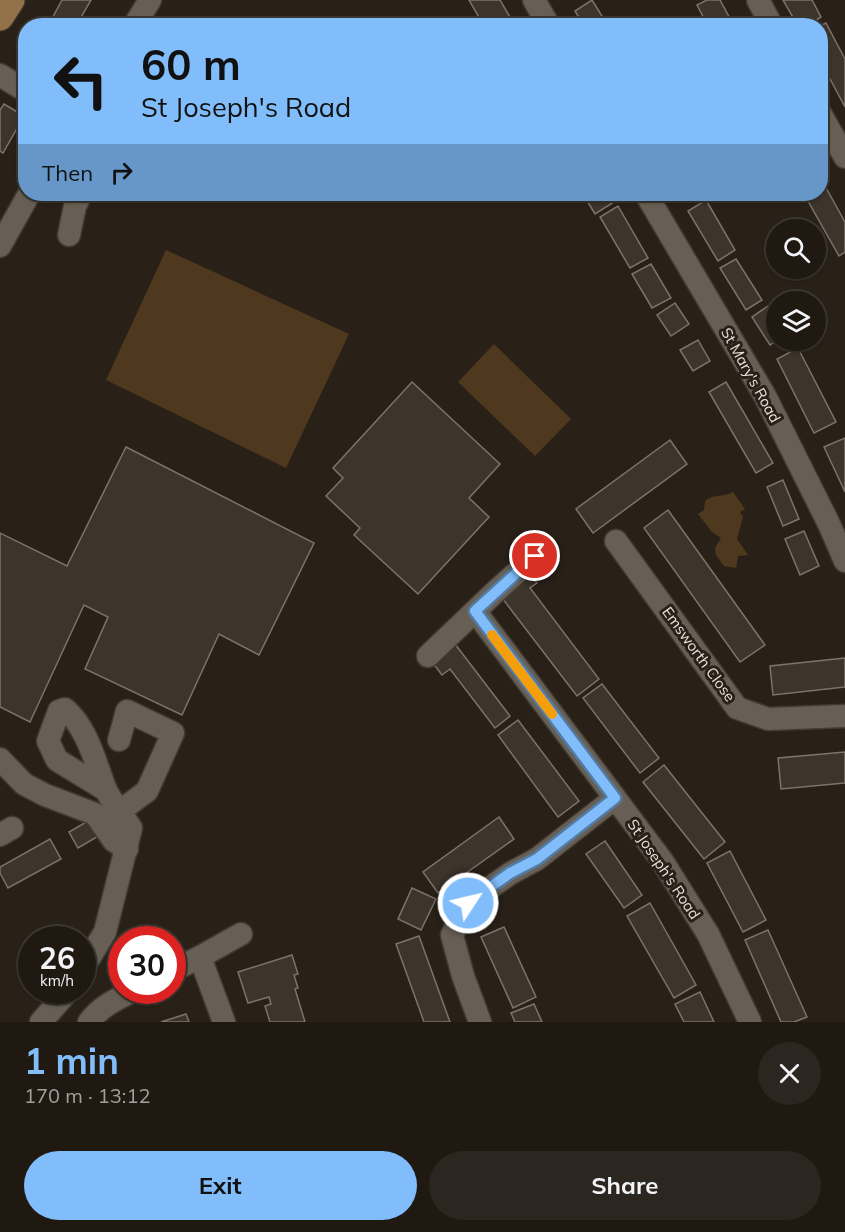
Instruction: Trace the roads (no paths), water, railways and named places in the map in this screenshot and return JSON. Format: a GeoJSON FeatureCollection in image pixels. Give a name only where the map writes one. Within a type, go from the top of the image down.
{"type":"FeatureCollection","features":[{"type":"Feature","properties":{"kind":"main road"},"geometry":{"type":"LineString","coordinates":[[0,17],[11,0]]}},
{"type":"Feature","properties":{"kind":"street"},"geometry":{"type":"LineString","coordinates":[[139,18],[150,0]]}},
{"type":"Feature","properties":{"kind":"street"},"geometry":{"type":"LineString","coordinates":[[758,0],[768,18]]}},
{"type":"Feature","properties":{"kind":"street"},"geometry":{"type":"LineString","coordinates":[[0,75],[18,86]]}},
{"type":"Feature","properties":{"kind":"street"},"geometry":{"type":"LineString","coordinates":[[828,127],[845,157]]}},
{"type":"Feature","properties":{"kind":"street"},"geometry":{"type":"LineString","coordinates":[[0,246],[25,201]]}},
{"type":"Feature","properties":{"kind":"street"},"geometry":{"type":"LineString","coordinates":[[69,235],[78,201]]}},
{"type":"Feature","properties":{"kind":"street","name":"St Mary's Road"},"geometry":{"type":"LineString","coordinates":[[650,201],[765,396],[845,561]]}},
{"type":"Feature","properties":{"kind":"street","name":"Emsworth Close"},"geometry":{"type":"LineString","coordinates":[[616,541],[738,708],[768,719],[845,716]]}},
{"type":"Feature","properties":{"kind":"street"},"geometry":{"type":"LineString","coordinates":[[428,656],[535,556]]}},
{"type":"Feature","properties":{"kind":"street","name":"St Joseph's Road"},"geometry":{"type":"LineString","coordinates":[[475,611],[663,862],[708,934],[750,1022]]}},
{"type":"Feature","properties":{"kind":"street"},"geometry":{"type":"LineString","coordinates":[[118,740],[128,711],[173,733],[147,791],[120,811]]}},
{"type":"Feature","properties":{"kind":"street"},"geometry":{"type":"LineString","coordinates":[[0,759],[24,784],[45,795],[94,814],[114,841],[128,849]]}},
{"type":"Feature","properties":{"kind":"street"},"geometry":{"type":"LineString","coordinates":[[96,947],[105,932],[128,849],[131,828],[106,790]]}},
{"type":"Feature","properties":{"kind":"street"},"geometry":{"type":"LineString","coordinates":[[480,1022],[463,976],[452,935],[468,903],[510,873],[537,859],[615,798]]}},
{"type":"Feature","properties":{"kind":"street"},"geometry":{"type":"LineString","coordinates":[[186,964],[241,934]]}},
{"type":"Feature","properties":{"kind":"street"},"geometry":{"type":"LineString","coordinates":[[200,957],[224,1022]]}},
{"type":"Feature","properties":{"kind":"street"},"geometry":{"type":"LineString","coordinates":[[42,1022],[57,1004]]}},
{"type":"Feature","properties":{"kind":"street"},"geometry":{"type":"LineString","coordinates":[[89,1022],[108,1004]]}}]}
